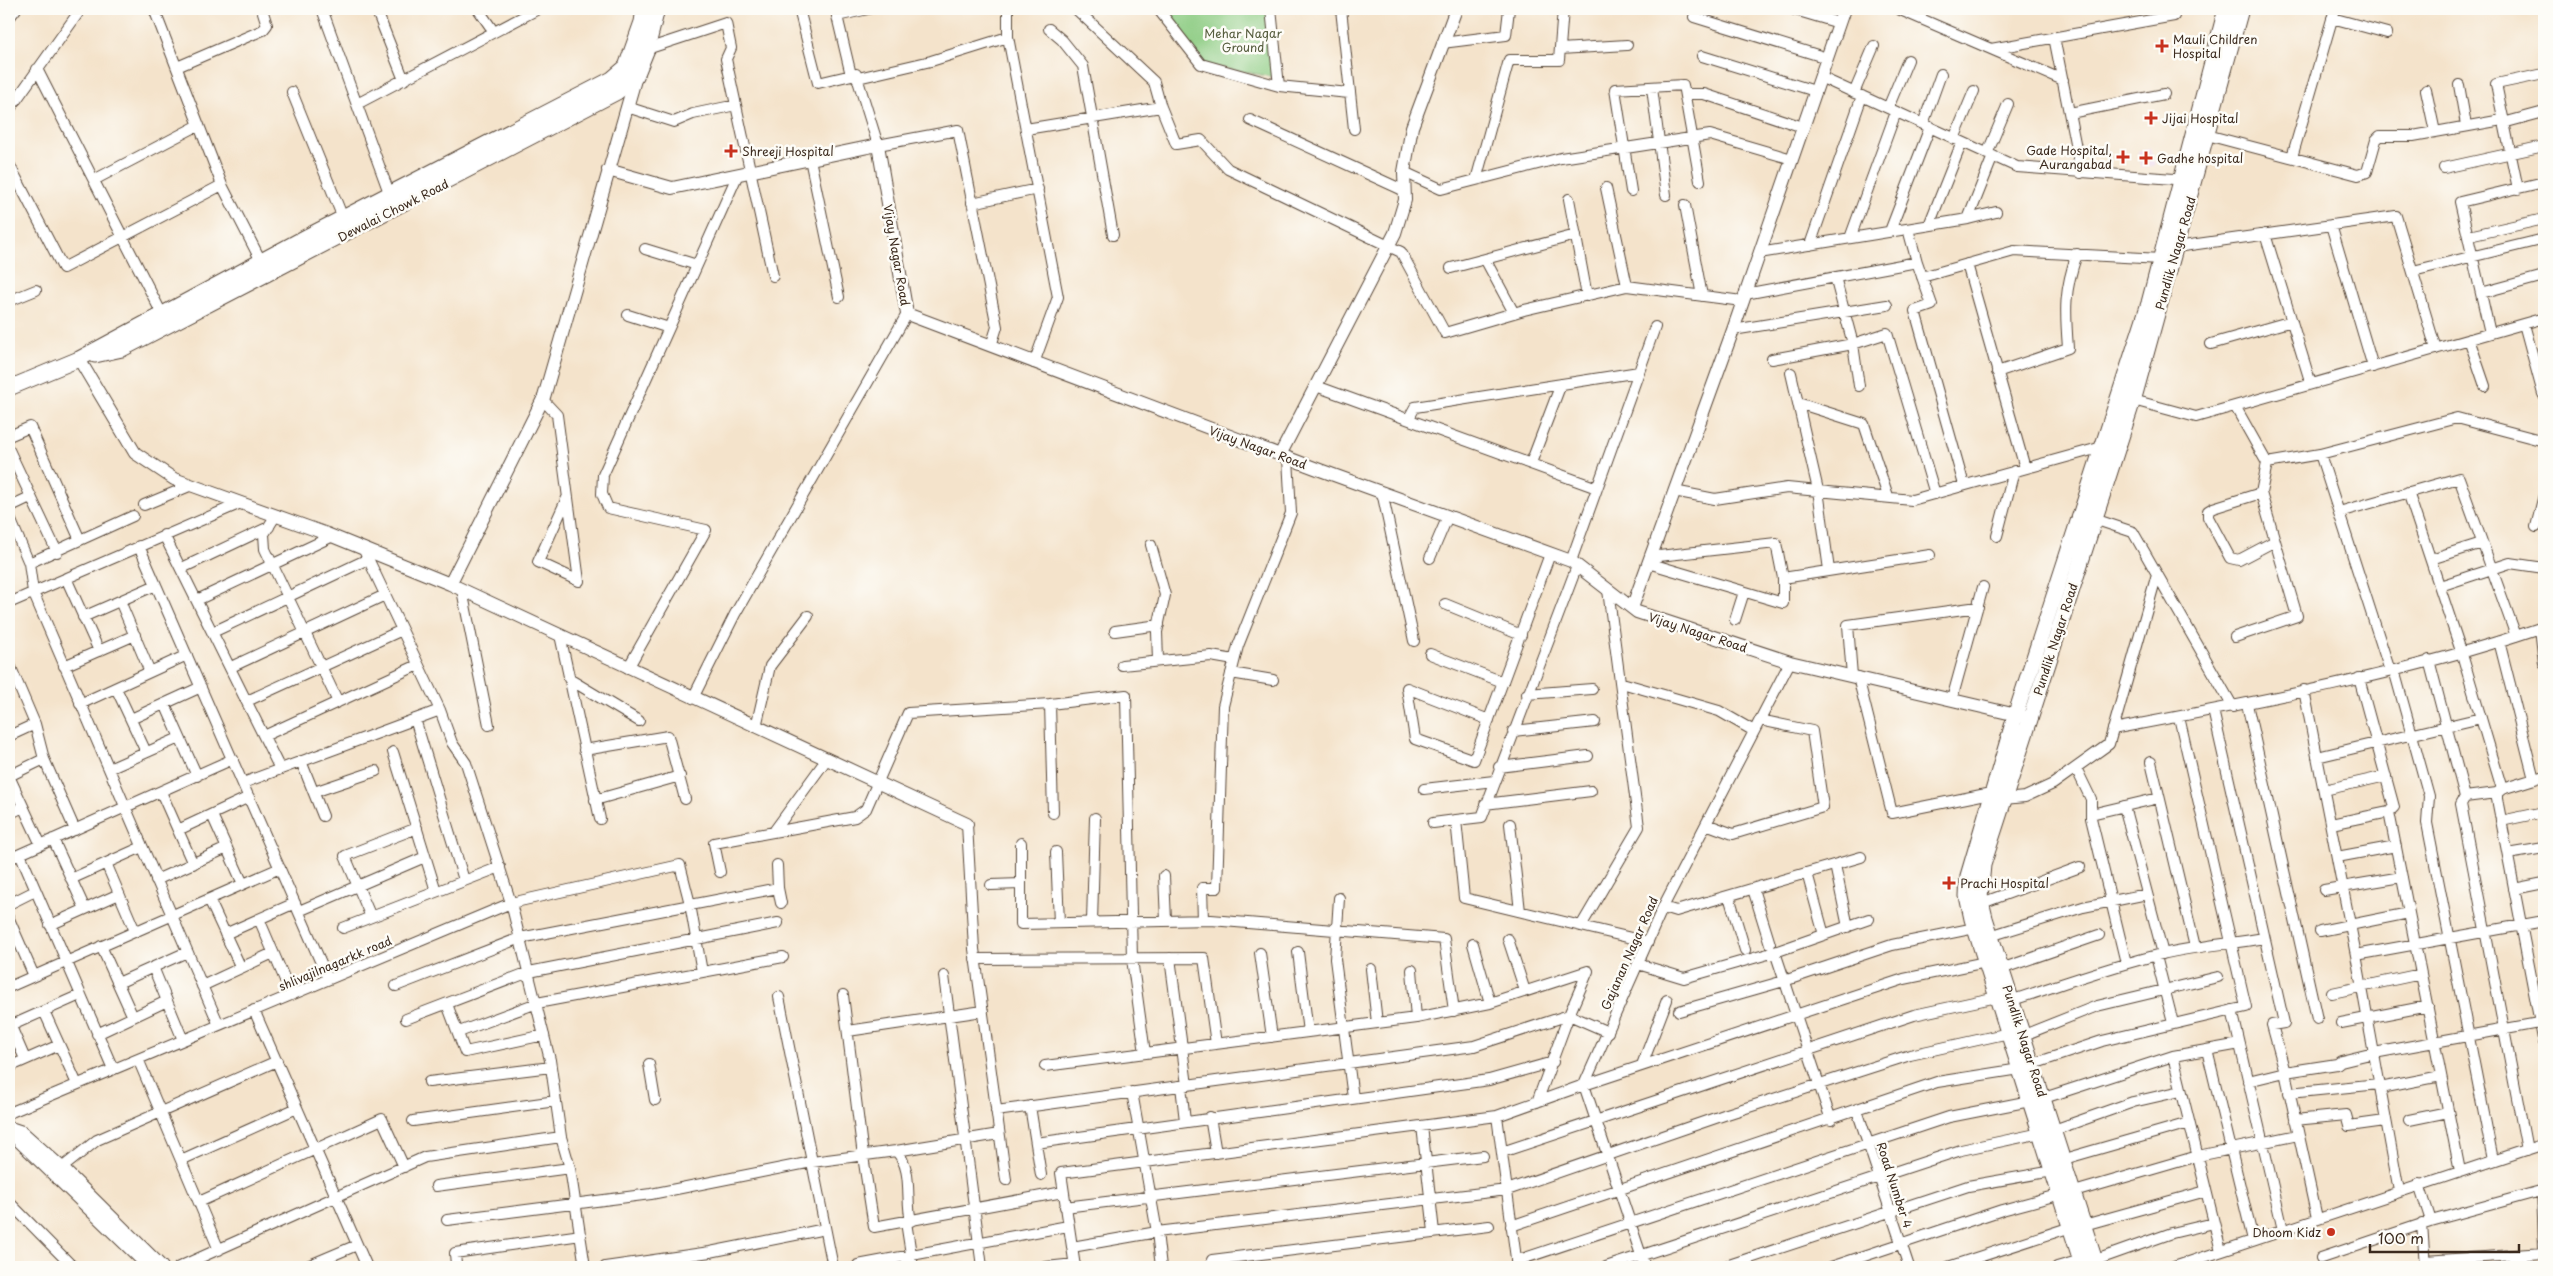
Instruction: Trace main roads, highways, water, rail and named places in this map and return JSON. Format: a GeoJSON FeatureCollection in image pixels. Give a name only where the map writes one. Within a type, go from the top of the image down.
{"type":"FeatureCollection","features":[{"type":"Feature","properties":{"kind":"main road"},"geometry":{"type":"LineString","coordinates":[[631,72],[644,9]]}},
{"type":"Feature","properties":{"kind":"main road","name":"Dewalai Chowk Road"},"geometry":{"type":"LineString","coordinates":[[9,388],[165,320],[394,209],[586,110],[617,92],[647,49],[657,9]]}},
{"type":"Feature","properties":{"kind":"main road","name":"Pundlik Nagar Road"},"geometry":{"type":"LineString","coordinates":[[2188,180],[2208,135],[2228,30],[2226,9]]}},
{"type":"Feature","properties":{"kind":"main road","name":"Pundlik Nagar Road"},"geometry":{"type":"LineString","coordinates":[[2023,716],[2094,519],[2133,400],[2171,244],[2228,30],[2241,9]]}},
{"type":"Feature","properties":{"kind":"main road","name":"Dewalai Chowk Road"},"geometry":{"type":"LineString","coordinates":[[165,320],[261,261],[612,80],[631,72]]}},
{"type":"Feature","properties":{"kind":"main road","name":"Pundlik Nagar Road"},"geometry":{"type":"LineString","coordinates":[[2067,1193],[2053,1171],[2047,1131],[2027,1066],[1997,997],[1975,928],[1967,896],[1968,876],[1998,796],[2161,259],[2171,244]]}},
{"type":"Feature","properties":{"kind":"main road","name":"Pundlik Nagar Road"},"geometry":{"type":"LineString","coordinates":[[1998,796],[1982,865],[1980,897],[1990,936],[2012,1000],[2014,1036]]}},
{"type":"Feature","properties":{"kind":"main road","name":"Pundlik Nagar Road"},"geometry":{"type":"LineString","coordinates":[[2047,1131],[2064,1159],[2067,1193],[2089,1264]]}},
{"type":"Feature","properties":{"kind":"place","name":"Mauli Children Hospital"},"geometry":{"type":"Point","coordinates":[2162,46]}},
{"type":"Feature","properties":{"kind":"place","name":"Jijai Hospital"},"geometry":{"type":"Point","coordinates":[2151,118]}},
{"type":"Feature","properties":{"kind":"place","name":"Shreeji Hospital"},"geometry":{"type":"Point","coordinates":[731,151]}},
{"type":"Feature","properties":{"kind":"place","name":"Gade Hospital, Aurangabad"},"geometry":{"type":"Point","coordinates":[2123,157]}},
{"type":"Feature","properties":{"kind":"place","name":"Gadhe hospital"},"geometry":{"type":"Point","coordinates":[2146,158]}},
{"type":"Feature","properties":{"kind":"place","name":"Prachi Hospital"},"geometry":{"type":"Point","coordinates":[1949,883]}},
{"type":"Feature","properties":{"kind":"place","name":"Dhoom Kidz"},"geometry":{"type":"Point","coordinates":[2331,1232]}},
{"type":"Feature","properties":{"kind":"park label","name":"Mehar Nagar Ground"},"geometry":{"type":"Point","coordinates":[1243,40]}}]}
